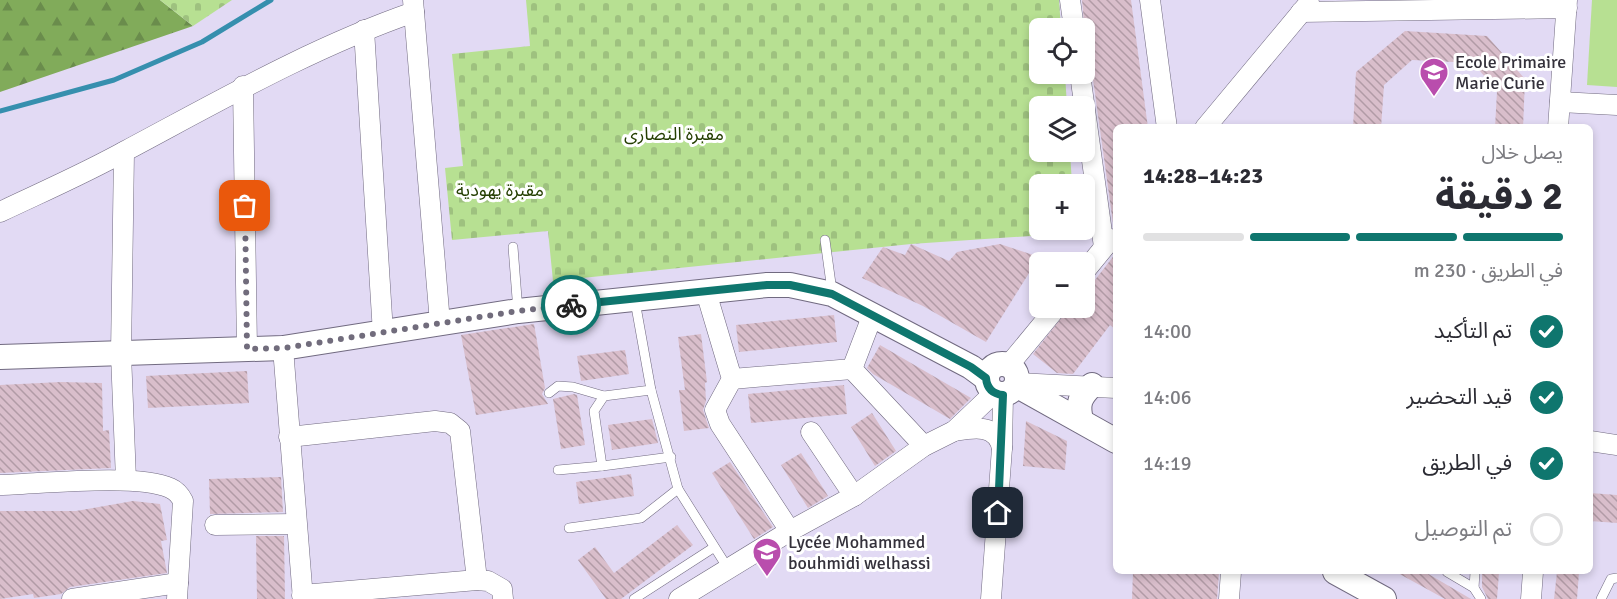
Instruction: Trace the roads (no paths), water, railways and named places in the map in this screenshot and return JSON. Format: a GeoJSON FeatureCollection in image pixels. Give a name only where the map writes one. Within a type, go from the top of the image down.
{"type":"FeatureCollection","features":[{"type":"Feature","properties":{"kind":"street"},"geometry":{"type":"LineString","coordinates":[[1070,0],[1073,18]]}},
{"type":"Feature","properties":{"kind":"street"},"geometry":{"type":"LineString","coordinates":[[1150,0],[1166,124]]}},
{"type":"Feature","properties":{"kind":"street"},"geometry":{"type":"LineString","coordinates":[[1208,124],[1306,6],[1567,4],[1558,124]]}},
{"type":"Feature","properties":{"kind":"street"},"geometry":{"type":"LineString","coordinates":[[0,212],[124,152],[243,86],[414,6],[440,323]]}},
{"type":"Feature","properties":{"kind":"street"},"geometry":{"type":"LineString","coordinates":[[364,30],[383,333]]}},
{"type":"Feature","properties":{"kind":"street"},"geometry":{"type":"LineString","coordinates":[[1082,84],[1110,241],[1095,259]]}},
{"type":"Feature","properties":{"kind":"street"},"geometry":{"type":"LineString","coordinates":[[243,86],[247,349]]}},
{"type":"Feature","properties":{"kind":"street"},"geometry":{"type":"LineString","coordinates":[[1560,102],[1617,105]]}},
{"type":"Feature","properties":{"kind":"street"},"geometry":{"type":"LineString","coordinates":[[124,152],[121,354],[126,480]]}},
{"type":"Feature","properties":{"kind":"street"},"geometry":{"type":"LineString","coordinates":[[0,357],[284,348],[518,311],[635,298],[790,285],[832,294],[971,367],[1082,420],[1113,439]]}},
{"type":"Feature","properties":{"kind":"street"},"geometry":{"type":"LineString","coordinates":[[706,292],[732,379],[715,410],[720,424],[790,531]]}},
{"type":"Feature","properties":{"kind":"street"},"geometry":{"type":"LineString","coordinates":[[852,369],[873,314]]}},
{"type":"Feature","properties":{"kind":"street"},"geometry":{"type":"LineString","coordinates":[[679,599],[790,531],[854,496],[924,446],[954,431],[1004,383],[1049,318]]}},
{"type":"Feature","properties":{"kind":"street"},"geometry":{"type":"LineString","coordinates":[[284,348],[303,597],[477,580],[496,585],[502,590],[503,599]]}},
{"type":"Feature","properties":{"kind":"street"},"geometry":{"type":"LineString","coordinates":[[732,379],[852,369]]}},
{"type":"Feature","properties":{"kind":"street"},"geometry":{"type":"LineString","coordinates":[[852,369],[924,446]]}},
{"type":"Feature","properties":{"kind":"street"},"geometry":{"type":"LineString","coordinates":[[1004,383],[1113,388]]}},
{"type":"Feature","properties":{"kind":"street"},"geometry":{"type":"LineString","coordinates":[[991,599],[1002,448],[1004,383]]}},
{"type":"Feature","properties":{"kind":"street"},"geometry":{"type":"LineString","coordinates":[[1082,420],[1077,406],[1081,396],[1092,385]]}},
{"type":"Feature","properties":{"kind":"street"},"geometry":{"type":"LineString","coordinates":[[289,437],[435,421],[450,423],[460,431],[477,580]]}},
{"type":"Feature","properties":{"kind":"street"},"geometry":{"type":"LineString","coordinates":[[954,431],[980,427],[988,429],[1001,442],[1002,448]]}},
{"type":"Feature","properties":{"kind":"street"},"geometry":{"type":"LineString","coordinates":[[811,432],[854,496]]}},
{"type":"Feature","properties":{"kind":"street"},"geometry":{"type":"LineString","coordinates":[[1593,441],[1617,445]]}},
{"type":"Feature","properties":{"kind":"street"},"geometry":{"type":"LineString","coordinates":[[0,485],[126,480],[169,488],[179,494],[183,501],[178,591],[72,599]]}},
{"type":"Feature","properties":{"kind":"street"},"geometry":{"type":"LineString","coordinates":[[215,525],[296,524]]}},
{"type":"Feature","properties":{"kind":"street"},"geometry":{"type":"LineString","coordinates":[[1229,599],[1231,574]]}},
{"type":"Feature","properties":{"kind":"street"},"geometry":{"type":"LineString","coordinates":[[1339,574],[1384,599]]}},
{"type":"Feature","properties":{"kind":"street"},"geometry":{"type":"LineString","coordinates":[[1531,599],[1533,574]]}},
{"type":"Feature","properties":{"kind":"lane"},"geometry":{"type":"LineString","coordinates":[[825,240],[832,294]]}},
{"type":"Feature","properties":{"kind":"lane"},"geometry":{"type":"LineString","coordinates":[[513,247],[518,311]]}},
{"type":"Feature","properties":{"kind":"lane"},"geometry":{"type":"LineString","coordinates":[[635,298],[651,390],[678,489],[713,548],[729,570]]}},
{"type":"Feature","properties":{"kind":"lane"},"geometry":{"type":"LineString","coordinates":[[549,393],[558,386],[573,387],[604,396],[651,390]]}},
{"type":"Feature","properties":{"kind":"lane"},"geometry":{"type":"LineString","coordinates":[[602,466],[594,411],[604,396]]}},
{"type":"Feature","properties":{"kind":"lane"},"geometry":{"type":"LineString","coordinates":[[558,470],[671,457]]}},
{"type":"Feature","properties":{"kind":"lane"},"geometry":{"type":"LineString","coordinates":[[569,528],[641,518],[678,489]]}},
{"type":"Feature","properties":{"kind":"lane"},"geometry":{"type":"LineString","coordinates":[[634,599],[713,548]]}},
{"type":"Feature","properties":{"kind":"lane"},"geometry":{"type":"LineString","coordinates":[[1450,574],[1474,588],[1481,599]]}},
{"type":"Feature","properties":{"kind":"lane"},"geometry":{"type":"LineString","coordinates":[[1474,588],[1475,574]]}},
{"type":"Feature","properties":{"kind":"lane"},"geometry":{"type":"LineString","coordinates":[[1601,599],[1611,579],[1617,578]]}},
{"type":"Feature","properties":{"kind":"waterway"},"geometry":{"type":"LineString","coordinates":[[0,111],[114,80],[202,42],[271,0]]}},
{"type":"Feature","properties":{"kind":"place","name":"Ecole Primaire Marie Curie"},"geometry":{"type":"Point","coordinates":[1434,98]}},
{"type":"Feature","properties":{"kind":"place","name":"Lycée Mohammed bouhmidi welhassi"},"geometry":{"type":"Point","coordinates":[767,578]}},
{"type":"Feature","properties":{"kind":"park label","name":"مقبرة النصارى"},"geometry":{"type":"Point","coordinates":[674,134]}},
{"type":"Feature","properties":{"kind":"park label","name":"مقبرة يهودية"},"geometry":{"type":"Point","coordinates":[500,190]}}]}
